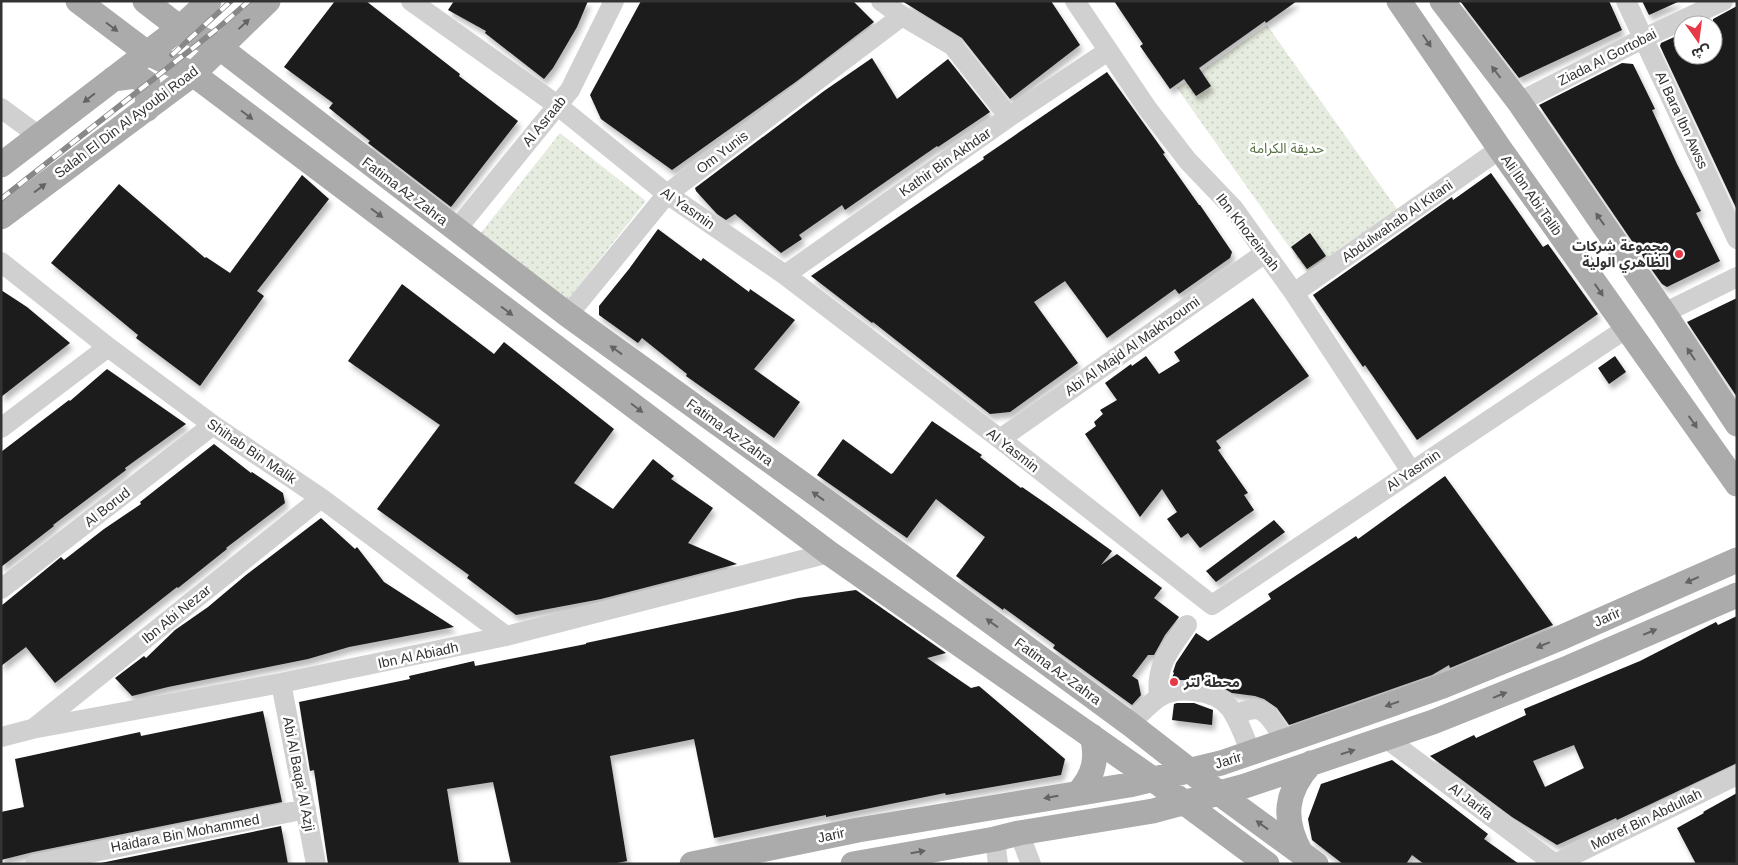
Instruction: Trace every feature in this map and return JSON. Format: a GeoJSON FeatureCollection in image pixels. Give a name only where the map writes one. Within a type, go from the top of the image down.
{"type":"FeatureCollection","features":[{"type":"Feature","properties":{"kind":"main road"},"geometry":{"type":"LineString","coordinates":[[78,1],[147,53],[193,74],[830,553],[1092,736],[1142,777],[1187,803],[1267,864]]}},
{"type":"Feature","properties":{"kind":"main road","name":"Fatima Az Zahra"},"geometry":{"type":"LineString","coordinates":[[145,1],[180,28],[219,47],[568,315],[852,520],[1130,724],[1190,771],[1235,796],[1308,858]]}},
{"type":"Feature","properties":{"kind":"main road"},"geometry":{"type":"LineString","coordinates":[[1,165],[180,28],[209,1]]}},
{"type":"Feature","properties":{"kind":"main road","name":"Salah El Din Al Ayoubi Road"},"geometry":{"type":"LineString","coordinates":[[1,217],[193,74],[268,1]]}},
{"type":"Feature","properties":{"kind":"main road","name":"Ali Ibn Abi Talib"},"geometry":{"type":"LineString","coordinates":[[1399,1],[1500,149],[1737,484]]}},
{"type":"Feature","properties":{"kind":"main road"},"geometry":{"type":"LineString","coordinates":[[1442,1],[1519,102],[1735,418]]}},
{"type":"Feature","properties":{"kind":"main road"},"geometry":{"type":"LineString","coordinates":[[223,97],[216,79],[224,68],[241,64]]}},
{"type":"Feature","properties":{"kind":"main road"},"geometry":{"type":"LineString","coordinates":[[113,79],[136,76],[148,84],[147,109]]}},
{"type":"Feature","properties":{"kind":"main road"},"geometry":{"type":"LineString","coordinates":[[830,553],[848,554],[856,550],[862,536],[852,520]]}},
{"type":"Feature","properties":{"kind":"main road","name":"Jarir"},"geometry":{"type":"LineString","coordinates":[[692,864],[858,830],[1078,793],[1142,777],[1190,771],[1245,755],[1474,674],[1737,560]]}},
{"type":"Feature","properties":{"kind":"main road"},"geometry":{"type":"LineString","coordinates":[[897,600],[892,592],[890,580],[893,573],[907,567],[924,573]]}},
{"type":"Feature","properties":{"kind":"main road"},"geometry":{"type":"LineString","coordinates":[[862,863],[1131,815],[1187,803],[1235,796],[1311,763],[1387,739],[1525,685],[1737,595]]}},
{"type":"Feature","properties":{"kind":"main road"},"geometry":{"type":"LineString","coordinates":[[1078,793],[1086,785],[1094,766],[1095,746],[1092,736]]}},
{"type":"Feature","properties":{"kind":"main road"},"geometry":{"type":"LineString","coordinates":[[1142,777],[1166,771],[1166,760],[1160,747]]}},
{"type":"Feature","properties":{"kind":"main road"},"geometry":{"type":"LineString","coordinates":[[1235,796],[1231,784],[1222,779],[1223,771],[1226,765],[1245,755]]}},
{"type":"Feature","properties":{"kind":"main road"},"geometry":{"type":"LineString","coordinates":[[1308,858],[1294,840],[1288,813],[1294,786],[1311,763]]}},
{"type":"Feature","properties":{"kind":"main road"},"geometry":{"type":"LineString","coordinates":[[1131,815],[1147,810],[1155,798],[1142,777]]}},
{"type":"Feature","properties":{"kind":"main road"},"geometry":{"type":"LineString","coordinates":[[1221,828],[1217,820],[1216,809],[1229,805],[1235,796]]}},
{"type":"Feature","properties":{"kind":"street","name":"Al Yasmin"},"geometry":{"type":"LineString","coordinates":[[411,1],[557,105],[667,194],[784,275],[1000,439],[1212,605],[1627,328]]}},
{"type":"Feature","properties":{"kind":"street","name":"Al Asraab"},"geometry":{"type":"LineString","coordinates":[[456,230],[570,90],[614,1]]}},
{"type":"Feature","properties":{"kind":"street"},"geometry":{"type":"LineString","coordinates":[[881,1],[902,16],[953,46],[1009,117]]}},
{"type":"Feature","properties":{"kind":"street","name":"Ibn Khozeimah"},"geometry":{"type":"LineString","coordinates":[[1075,1],[1147,108],[1188,161],[1234,209],[1294,293],[1411,471]]}},
{"type":"Feature","properties":{"kind":"street","name":"Al Bara Ibn Awss"},"geometry":{"type":"LineString","coordinates":[[1626,1],[1737,239]]}},
{"type":"Feature","properties":{"kind":"street","name":"Ziada Al Gortobai"},"geometry":{"type":"LineString","coordinates":[[1519,102],[1644,38],[1723,1]]}},
{"type":"Feature","properties":{"kind":"street","name":"Om Yunis"},"geometry":{"type":"LineString","coordinates":[[568,315],[667,194],[902,16]]}},
{"type":"Feature","properties":{"kind":"street","name":"Kathir Bin Akhdar"},"geometry":{"type":"LineString","coordinates":[[784,275],[1009,117],[1108,51]]}},
{"type":"Feature","properties":{"kind":"street"},"geometry":{"type":"LineString","coordinates":[[1,108],[39,136]]}},
{"type":"Feature","properties":{"kind":"street","name":"Abdulwahab Al Kitani"},"geometry":{"type":"LineString","coordinates":[[1294,293],[1500,149]]}},
{"type":"Feature","properties":{"kind":"street","name":"Abi Al Majd Al Makhzoumi"},"geometry":{"type":"LineString","coordinates":[[1000,439],[1265,253]]}},
{"type":"Feature","properties":{"kind":"street","name":"Shihab Bin Malik"},"geometry":{"type":"LineString","coordinates":[[1,262],[108,347],[213,426],[321,498],[506,636]]}},
{"type":"Feature","properties":{"kind":"street"},"geometry":{"type":"LineString","coordinates":[[1664,313],[1737,277]]}},
{"type":"Feature","properties":{"kind":"street"},"geometry":{"type":"LineString","coordinates":[[1,428],[108,347]]}},
{"type":"Feature","properties":{"kind":"street","name":"Al Borud"},"geometry":{"type":"LineString","coordinates":[[1,589],[213,426]]}},
{"type":"Feature","properties":{"kind":"street","name":"Ibn Abi Nezar"},"geometry":{"type":"LineString","coordinates":[[32,729],[321,498]]}},
{"type":"Feature","properties":{"kind":"street","name":"Ibn Al Abiadh"},"geometry":{"type":"LineString","coordinates":[[1,737],[32,729],[282,683],[506,636],[830,553]]}},
{"type":"Feature","properties":{"kind":"street"},"geometry":{"type":"LineString","coordinates":[[1159,697],[1158,679],[1163,661],[1187,625]]}},
{"type":"Feature","properties":{"kind":"street","name":"Abi Al Baqa' Al Azji"},"geometry":{"type":"LineString","coordinates":[[282,683],[316,864]]}},
{"type":"Feature","properties":{"kind":"street"},"geometry":{"type":"LineString","coordinates":[[1130,724],[1159,697],[1180,691],[1202,693],[1218,698],[1225,703],[1234,715],[1245,755]]}},
{"type":"Feature","properties":{"kind":"street"},"geometry":{"type":"LineString","coordinates":[[1234,715],[1252,709],[1260,710],[1266,714],[1285,740]]}},
{"type":"Feature","properties":{"kind":"street","name":"Al Jarifa"},"geometry":{"type":"LineString","coordinates":[[1387,739],[1555,864]]}},
{"type":"Feature","properties":{"kind":"street","name":"Motref Bin Abdullah"},"geometry":{"type":"LineString","coordinates":[[1555,864],[1737,775]]}},
{"type":"Feature","properties":{"kind":"street","name":"Haidara Bin Mohammed"},"geometry":{"type":"LineString","coordinates":[[35,864],[306,809]]}},
{"type":"Feature","properties":{"kind":"street"},"geometry":{"type":"LineString","coordinates":[[998,864],[1007,836]]}},
{"type":"Feature","properties":{"kind":"street"},"geometry":{"type":"LineString","coordinates":[[1007,836],[1031,864]]}},
{"type":"Feature","properties":{"kind":"green space","name":"حديقة الكرامة"},"geometry":{"type":"Polygon","coordinates":[[[1267,25],[1397,209],[1307,272],[1177,88],[1267,25]]]}},
{"type":"Feature","properties":{"kind":"green space"},"geometry":{"type":"Polygon","coordinates":[[[560,133],[646,201],[566,302],[480,234],[560,133]]]}},
{"type":"Feature","properties":{"kind":"building"},"geometry":{"type":"Polygon","coordinates":[[[335,1],[366,1],[518,121],[451,207],[368,143],[370,141],[329,108],[333,103],[284,67],[335,1]]]}},
{"type":"Feature","properties":{"kind":"building"},"geometry":{"type":"Polygon","coordinates":[[[454,1],[588,1],[577,27],[553,68],[544,79],[485,33],[486,31],[448,10],[454,1]]]}},
{"type":"Feature","properties":{"kind":"building"},"geometry":{"type":"Polygon","coordinates":[[[641,1],[853,1],[874,22],[797,81],[672,170],[601,119],[590,95],[641,1]]]}},
{"type":"Feature","properties":{"kind":"building"},"geometry":{"type":"Polygon","coordinates":[[[902,1],[1051,1],[1080,45],[1010,99],[962,38],[902,1]]]}},
{"type":"Feature","properties":{"kind":"building"},"geometry":{"type":"Polygon","coordinates":[[[1114,1],[1297,1],[1266,23],[1265,21],[1199,68],[1211,86],[1196,96],[1184,79],[1170,89],[1140,46],[1143,44],[1114,1]]]}},
{"type":"Feature","properties":{"kind":"building"},"geometry":{"type":"Polygon","coordinates":[[[1460,1],[1609,1],[1622,30],[1519,78],[1460,1]]]}},
{"type":"Feature","properties":{"kind":"building"},"geometry":{"type":"Polygon","coordinates":[[[1642,1],[1680,1],[1649,15],[1642,1]]]}},
{"type":"Feature","properties":{"kind":"building"},"geometry":{"type":"Polygon","coordinates":[[[1737,6],[1737,210],[1660,46],[1661,43],[1673,38],[1673,65],[1723,65],[1723,15],[1720,15],[1737,6]]]}},
{"type":"Feature","properties":{"kind":"building"},"geometry":{"type":"Polygon","coordinates":[[[872,58],[897,99],[948,59],[990,112],[937,146],[845,210],[842,205],[799,235],[802,239],[781,253],[735,214],[726,220],[717,214],[696,191],[695,188],[824,91],[872,58]]]}},
{"type":"Feature","properties":{"kind":"building"},"geometry":{"type":"Polygon","coordinates":[[[1622,63],[1633,64],[1655,109],[1652,110],[1701,211],[1696,213],[1720,261],[1667,287],[1662,284],[1644,259],[1636,242],[1634,244],[1539,105],[1622,63]]]}},
{"type":"Feature","properties":{"kind":"building"},"geometry":{"type":"Polygon","coordinates":[[[1107,72],[1232,252],[1230,258],[1179,294],[1175,289],[1107,338],[1065,281],[1034,302],[1078,363],[1010,412],[990,414],[811,276],[984,159],[983,157],[1107,72]]]}},
{"type":"Feature","properties":{"kind":"building"},"geometry":{"type":"Polygon","coordinates":[[[1491,173],[1543,247],[1548,244],[1598,314],[1417,440],[1313,295],[1452,197],[1453,200],[1491,173]]]}},
{"type":"Feature","properties":{"kind":"building"},"geometry":{"type":"Polygon","coordinates":[[[302,175],[329,199],[257,291],[264,296],[200,386],[136,338],[138,335],[51,263],[119,184],[205,258],[230,273],[302,175]]]}},
{"type":"Feature","properties":{"kind":"building"},"geometry":{"type":"Polygon","coordinates":[[[658,229],[701,261],[703,258],[749,292],[750,289],[795,320],[754,369],[800,402],[774,438],[686,376],[687,374],[642,338],[638,343],[599,315],[599,306],[658,229]]]}},
{"type":"Feature","properties":{"kind":"building"},"geometry":{"type":"Polygon","coordinates":[[[1310,233],[1326,256],[1307,269],[1291,247],[1310,233]]]}},
{"type":"Feature","properties":{"kind":"building"},"geometry":{"type":"Polygon","coordinates":[[[402,284],[494,354],[504,342],[614,429],[574,483],[613,509],[653,459],[674,476],[671,479],[713,508],[688,543],[737,564],[601,599],[516,615],[467,578],[469,575],[377,509],[440,425],[348,361],[402,284]]]}},
{"type":"Feature","properties":{"kind":"building"},"geometry":{"type":"Polygon","coordinates":[[[1,290],[27,307],[70,343],[1,397],[1,290]]]}},
{"type":"Feature","properties":{"kind":"building"},"geometry":{"type":"Polygon","coordinates":[[[1253,298],[1309,376],[1216,441],[1221,448],[1218,450],[1248,493],[1244,495],[1254,510],[1200,548],[1188,533],[1181,538],[1167,519],[1177,512],[1162,489],[1140,517],[1085,434],[1096,426],[1094,422],[1103,414],[1100,410],[1117,400],[1105,383],[1131,364],[1132,366],[1146,356],[1159,374],[1180,361],[1174,352],[1253,298]]]}},
{"type":"Feature","properties":{"kind":"building"},"geometry":{"type":"Polygon","coordinates":[[[1737,298],[1737,397],[1687,322],[1737,298]]]}},
{"type":"Feature","properties":{"kind":"building"},"geometry":{"type":"Polygon","coordinates":[[[1615,356],[1626,372],[1609,384],[1598,368],[1615,356]]]}},
{"type":"Feature","properties":{"kind":"building"},"geometry":{"type":"Polygon","coordinates":[[[107,369],[186,424],[125,468],[126,470],[1,567],[1,452],[70,401],[107,369]]]}},
{"type":"Feature","properties":{"kind":"building"},"geometry":{"type":"Polygon","coordinates":[[[932,421],[982,455],[980,457],[1021,488],[1112,551],[1101,565],[1117,554],[1162,588],[1154,598],[1179,617],[1165,635],[1154,655],[1148,655],[1132,676],[1138,680],[1141,695],[1132,705],[1053,648],[1055,645],[956,576],[985,537],[936,499],[907,538],[817,475],[843,439],[891,474],[932,421]]]}},
{"type":"Feature","properties":{"kind":"building"},"geometry":{"type":"Polygon","coordinates":[[[214,444],[251,473],[283,493],[285,503],[55,683],[26,647],[1,666],[1,606],[61,557],[64,560],[104,529],[141,504],[140,502],[214,444]]]}},
{"type":"Feature","properties":{"kind":"building"},"geometry":{"type":"Polygon","coordinates":[[[1445,476],[1553,625],[1450,668],[1449,665],[1432,675],[1289,725],[1277,708],[1264,699],[1232,693],[1220,686],[1198,680],[1171,680],[1176,663],[1196,633],[1208,641],[1271,599],[1268,594],[1356,536],[1358,539],[1445,476]]]}},
{"type":"Feature","properties":{"kind":"building"},"geometry":{"type":"Polygon","coordinates":[[[321,518],[355,549],[357,547],[384,582],[454,627],[349,647],[308,659],[132,696],[115,678],[144,656],[146,658],[175,630],[208,607],[246,575],[321,518]]]}},
{"type":"Feature","properties":{"kind":"building"},"geometry":{"type":"Polygon","coordinates":[[[1274,520],[1285,532],[1216,582],[1206,571],[1274,520]]]}},
{"type":"Feature","properties":{"kind":"building"},"geometry":{"type":"Polygon","coordinates":[[[856,590],[946,653],[927,658],[971,688],[979,686],[1065,759],[1061,775],[946,795],[945,793],[714,838],[694,739],[610,756],[627,861],[612,864],[511,864],[493,782],[447,789],[459,864],[328,864],[314,770],[310,771],[299,702],[410,679],[409,676],[474,661],[475,666],[798,598],[856,590]]]}},
{"type":"Feature","properties":{"kind":"building"},"geometry":{"type":"Polygon","coordinates":[[[1737,616],[1737,763],[1617,820],[1616,818],[1557,845],[1512,817],[1430,756],[1474,735],[1476,738],[1526,715],[1524,709],[1640,661],[1716,622],[1718,625],[1737,616]],[[1574,745],[1533,761],[1545,787],[1584,768],[1574,745]]]}},
{"type":"Feature","properties":{"kind":"building"},"geometry":{"type":"Polygon","coordinates":[[[1194,703],[1213,710],[1212,725],[1172,720],[1174,704],[1194,703]]]}},
{"type":"Feature","properties":{"kind":"building"},"geometry":{"type":"Polygon","coordinates":[[[263,711],[282,802],[1,860],[1,812],[24,807],[15,759],[140,732],[141,736],[263,711]]]}},
{"type":"Feature","properties":{"kind":"building"},"geometry":{"type":"Polygon","coordinates":[[[1392,760],[1488,834],[1484,839],[1519,864],[1424,864],[1412,855],[1406,864],[1343,864],[1312,840],[1308,819],[1321,784],[1392,760]]]}},
{"type":"Feature","properties":{"kind":"building"},"geometry":{"type":"Polygon","coordinates":[[[1737,793],[1737,864],[1696,864],[1677,828],[1737,793]]]}},
{"type":"Feature","properties":{"kind":"building"},"geometry":{"type":"Polygon","coordinates":[[[281,826],[288,864],[96,864],[281,826]]]}},
{"type":"Feature","properties":{"kind":"railway"},"geometry":{"type":"LineString","coordinates":[[172,55],[231,1]]}},
{"type":"Feature","properties":{"kind":"railway"},"geometry":{"type":"LineString","coordinates":[[1,199],[217,29],[249,1]]}},
{"type":"Feature","properties":{"kind":"place","name":"مجموعة شركات الظاهري الولية"},"geometry":{"type":"Point","coordinates":[1679,254]}},
{"type":"Feature","properties":{"kind":"place","name":"محطة لتر"},"geometry":{"type":"Point","coordinates":[1174,682]}}]}
